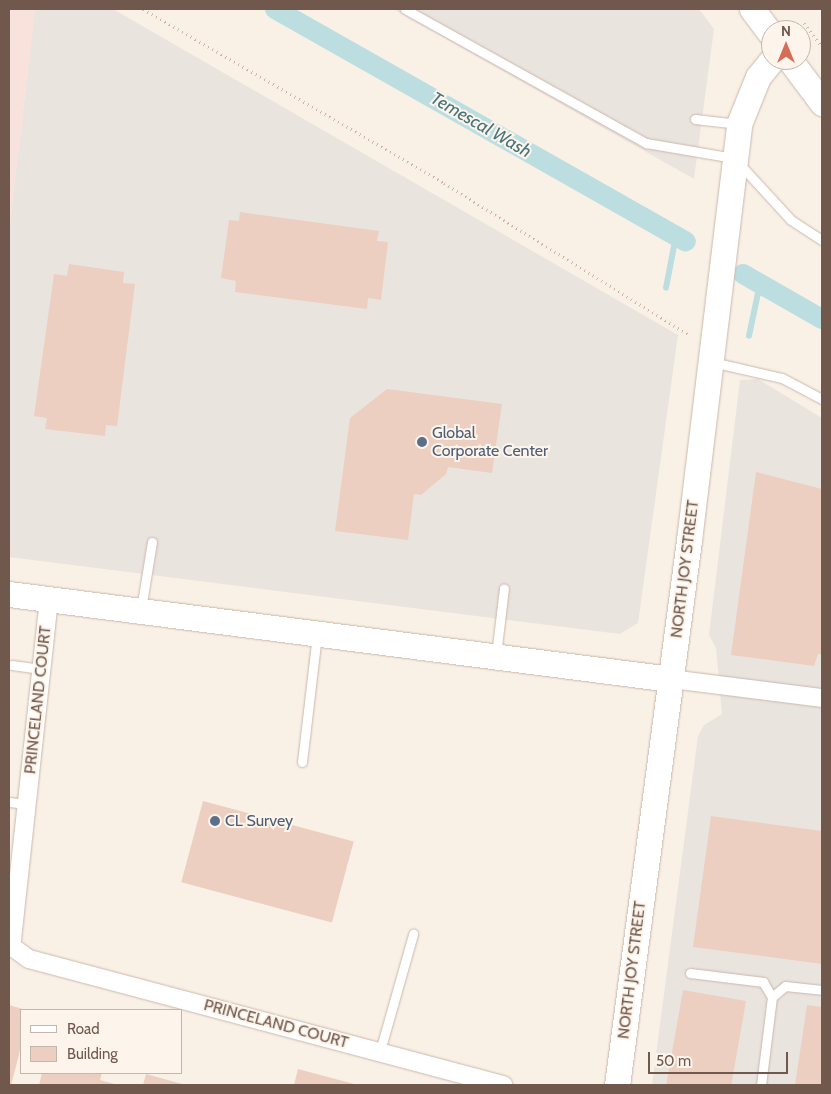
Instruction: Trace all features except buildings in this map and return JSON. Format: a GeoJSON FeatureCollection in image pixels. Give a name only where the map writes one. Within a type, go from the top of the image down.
{"type":"FeatureCollection","features":[{"type":"Feature","properties":{"kind":"street"},"geometry":{"type":"LineString","coordinates":[[752,9],[761,21]]}},
{"type":"Feature","properties":{"kind":"street","name":"NORTH JOY STREET"},"geometry":{"type":"LineString","coordinates":[[617,1085],[671,679],[728,196],[739,124],[758,78],[764,70]]}},
{"type":"Feature","properties":{"kind":"street"},"geometry":{"type":"LineString","coordinates":[[797,70],[822,103]]}},
{"type":"Feature","properties":{"kind":"street"},"geometry":{"type":"LineString","coordinates":[[9,594],[318,632],[822,698]]}},
{"type":"Feature","properties":{"kind":"street","name":"PRINCELAND COURT"},"geometry":{"type":"LineString","coordinates":[[49,599],[41,669],[17,803],[10,946],[29,960],[504,1085]]}},
{"type":"Feature","properties":{"kind":"lane"},"geometry":{"type":"LineString","coordinates":[[405,9],[646,143],[734,158],[791,220],[822,240]]}},
{"type":"Feature","properties":{"kind":"lane"},"geometry":{"type":"LineString","coordinates":[[696,118],[739,124]]}},
{"type":"Feature","properties":{"kind":"lane"},"geometry":{"type":"LineString","coordinates":[[710,361],[782,378],[822,398]]}},
{"type":"Feature","properties":{"kind":"lane"},"geometry":{"type":"LineString","coordinates":[[141,610],[152,542]]}},
{"type":"Feature","properties":{"kind":"lane"},"geometry":{"type":"LineString","coordinates":[[496,655],[504,588]]}},
{"type":"Feature","properties":{"kind":"lane"},"geometry":{"type":"LineString","coordinates":[[302,762],[318,632]]}},
{"type":"Feature","properties":{"kind":"lane"},"geometry":{"type":"LineString","coordinates":[[12,665],[41,669]]}},
{"type":"Feature","properties":{"kind":"lane"},"geometry":{"type":"LineString","coordinates":[[380,1051],[412,934]]}},
{"type":"Feature","properties":{"kind":"lane"},"geometry":{"type":"LineString","coordinates":[[690,972],[763,982],[772,997],[761,1085]]}},
{"type":"Feature","properties":{"kind":"lane"},"geometry":{"type":"LineString","coordinates":[[772,997],[786,986],[822,990]]}},
{"type":"Feature","properties":{"kind":"path"},"geometry":{"type":"LineString","coordinates":[[143,9],[444,183],[688,334]]}},
{"type":"Feature","properties":{"kind":"path"},"geometry":{"type":"LineString","coordinates":[[811,32],[822,47]]}},
{"type":"Feature","properties":{"kind":"shaded area"},"geometry":{"type":"Polygon","coordinates":[[[9,9],[35,9],[9,231],[9,9]]]}},
{"type":"Feature","properties":{"kind":"shaded area"},"geometry":{"type":"Polygon","coordinates":[[[35,9],[113,9],[678,335],[638,623],[620,634],[9,557],[9,231],[35,9]]]}},
{"type":"Feature","properties":{"kind":"shaded area"},"geometry":{"type":"Polygon","coordinates":[[[393,9],[699,9],[714,29],[694,179],[393,9]]]}},
{"type":"Feature","properties":{"kind":"shaded area"},"geometry":{"type":"Polygon","coordinates":[[[758,379],[822,418],[822,1085],[652,1085],[698,736],[704,725],[722,714],[716,648],[709,635],[740,380],[758,379]]]}},
{"type":"Feature","properties":{"kind":"waterway","name":"Temescal Wash"},"geometry":{"type":"LineString","coordinates":[[275,9],[686,242]]}},
{"type":"Feature","properties":{"kind":"waterway"},"geometry":{"type":"LineString","coordinates":[[666,288],[676,236]]}},
{"type":"Feature","properties":{"kind":"waterway","name":"Temescal Wash"},"geometry":{"type":"LineString","coordinates":[[743,274],[822,319]]}},
{"type":"Feature","properties":{"kind":"waterway"},"geometry":{"type":"LineString","coordinates":[[749,336],[760,284]]}},
{"type":"Feature","properties":{"kind":"place","name":"Global Corporate Center"},"geometry":{"type":"Point","coordinates":[422,442]}},
{"type":"Feature","properties":{"kind":"place","name":"CL Survey"},"geometry":{"type":"Point","coordinates":[215,821]}}]}
